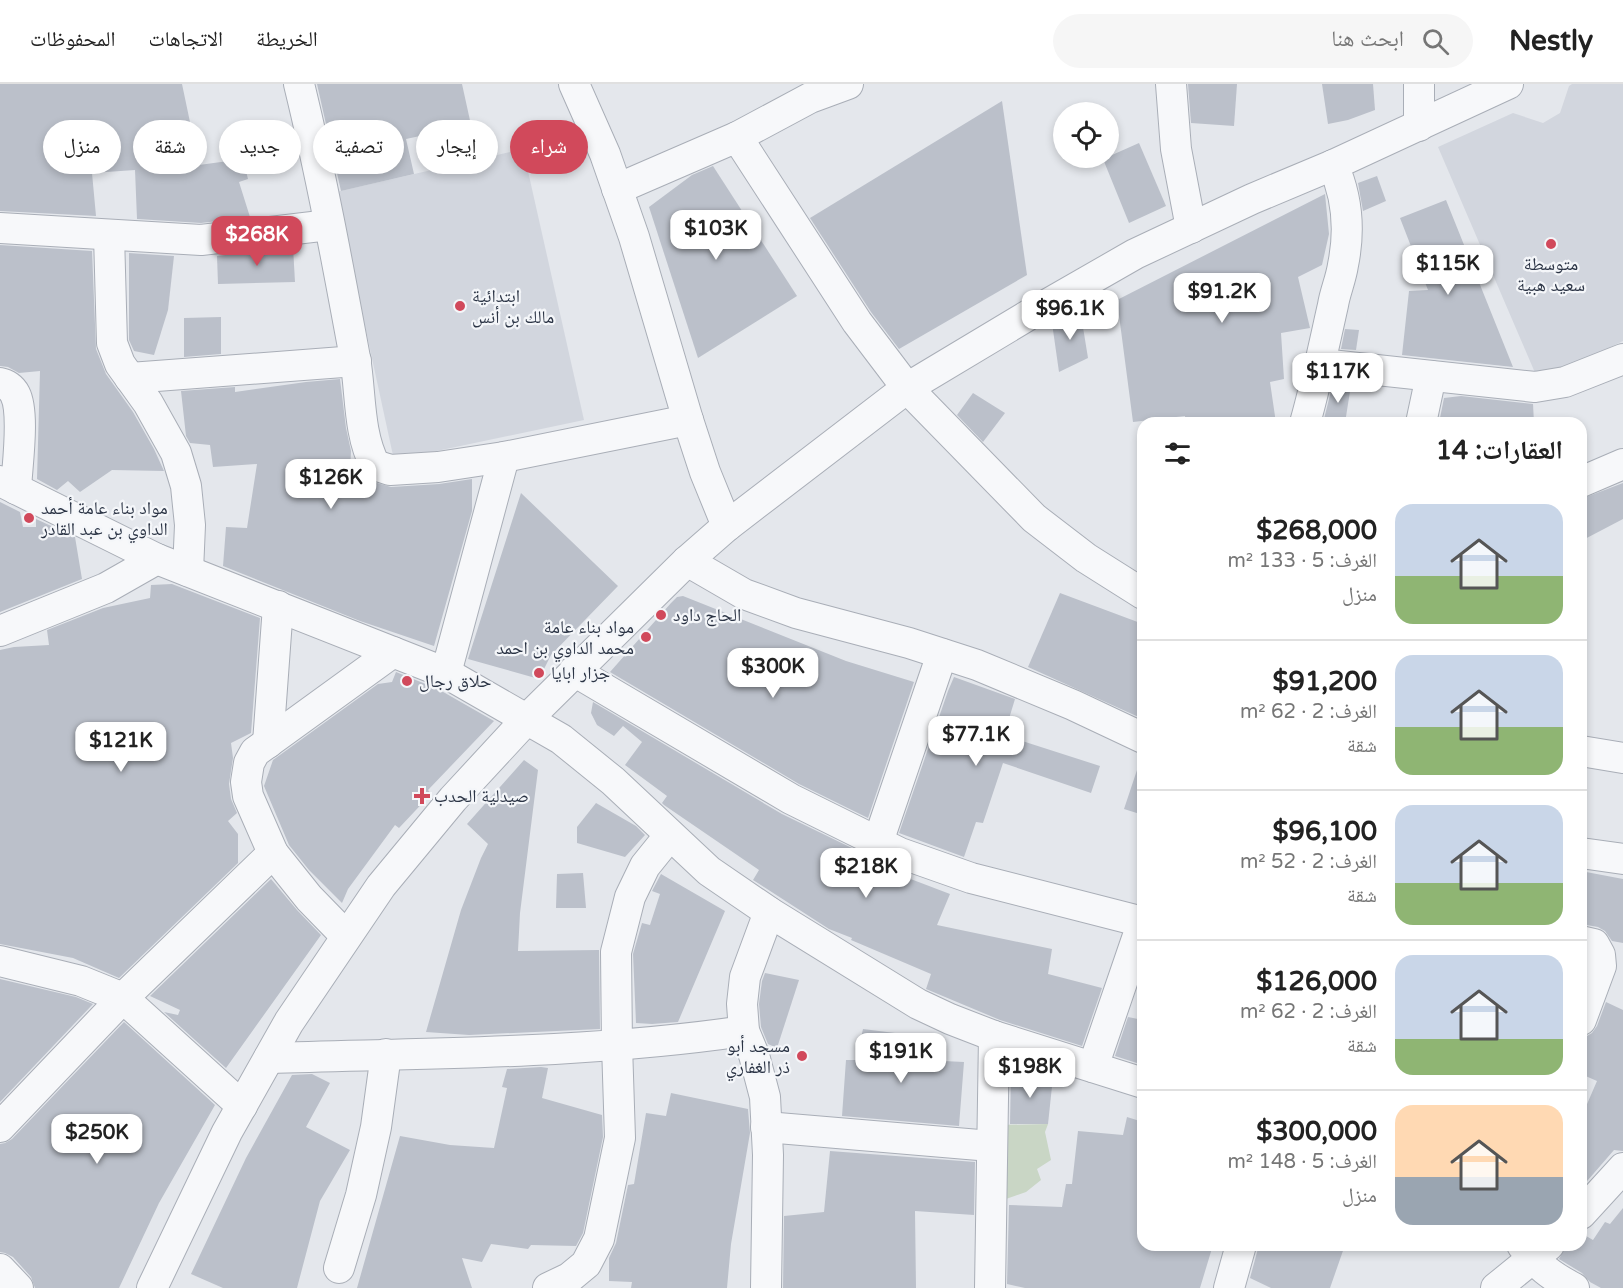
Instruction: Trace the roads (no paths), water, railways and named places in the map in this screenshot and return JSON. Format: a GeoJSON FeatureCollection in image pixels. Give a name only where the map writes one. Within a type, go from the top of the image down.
{"type":"FeatureCollection","features":[{"type":"Feature","properties":{"kind":"street"},"geometry":{"type":"LineString","coordinates":[[299,84],[313,140],[356,360],[367,450],[375,465],[390,470],[438,467],[504,457],[688,420]]}},
{"type":"Feature","properties":{"kind":"street"},"geometry":{"type":"LineString","coordinates":[[574,84],[605,154],[634,237],[688,420],[705,472],[727,526]]}},
{"type":"Feature","properties":{"kind":"street"},"geometry":{"type":"LineString","coordinates":[[617,189],[737,137],[810,98],[848,84]]}},
{"type":"Feature","properties":{"kind":"street"},"geometry":{"type":"LineString","coordinates":[[1171,84],[1176,149],[1191,228]]}},
{"type":"Feature","properties":{"kind":"street"},"geometry":{"type":"LineString","coordinates":[[1419,84],[1419,126]]}},
{"type":"Feature","properties":{"kind":"street"},"geometry":{"type":"LineString","coordinates":[[152,1288],[227,1132],[269,1058],[346,936],[381,886],[453,799],[527,719],[687,561],[727,526],[907,388],[1032,313],[1114,266],[1191,228],[1508,84]]}},
{"type":"Feature","properties":{"kind":"street"},"geometry":{"type":"LineString","coordinates":[[737,137],[856,322],[907,388],[1034,518],[1086,558],[1137,590]]}},
{"type":"Feature","properties":{"kind":"street"},"geometry":{"type":"LineString","coordinates":[[1307,417],[1344,264],[1345,200],[1333,165]]}},
{"type":"Feature","properties":{"kind":"street"},"geometry":{"type":"LineString","coordinates":[[0,228],[201,240],[329,225]]}},
{"type":"Feature","properties":{"kind":"street"},"geometry":{"type":"LineString","coordinates":[[109,235],[112,343],[120,364],[148,403],[176,453],[186,486],[190,525],[188,571]]}},
{"type":"Feature","properties":{"kind":"street"},"geometry":{"type":"LineString","coordinates":[[1321,364],[1535,387],[1565,382],[1623,359]]}},
{"type":"Feature","properties":{"kind":"street"},"geometry":{"type":"LineString","coordinates":[[130,378],[356,360]]}},
{"type":"Feature","properties":{"kind":"street"},"geometry":{"type":"LineString","coordinates":[[1422,417],[1431,376]]}},
{"type":"Feature","properties":{"kind":"street"},"geometry":{"type":"LineString","coordinates":[[0,383],[15,393],[20,414],[8,485],[157,559],[446,673],[561,740],[613,781],[709,871],[769,912],[918,1004],[994,1036],[1137,1081]]}},
{"type":"Feature","properties":{"kind":"street"},"geometry":{"type":"LineString","coordinates":[[446,673],[504,457]]}},
{"type":"Feature","properties":{"kind":"street"},"geometry":{"type":"LineString","coordinates":[[1587,479],[1623,464]]}},
{"type":"Feature","properties":{"kind":"street"},"geometry":{"type":"LineString","coordinates":[[106,588],[110,536]]}},
{"type":"Feature","properties":{"kind":"street"},"geometry":{"type":"LineString","coordinates":[[0,631],[106,588],[157,559]]}},
{"type":"Feature","properties":{"kind":"street"},"geometry":{"type":"LineString","coordinates":[[687,561],[744,594],[785,609],[977,665],[1137,735]]}},
{"type":"Feature","properties":{"kind":"street"},"geometry":{"type":"LineString","coordinates":[[268,743],[278,606]]}},
{"type":"Feature","properties":{"kind":"street"},"geometry":{"type":"LineString","coordinates":[[346,936],[309,898],[273,853],[248,796],[246,782],[249,763],[255,752],[393,652]]}},
{"type":"Feature","properties":{"kind":"street"},"geometry":{"type":"LineString","coordinates":[[878,842],[942,654]]}},
{"type":"Feature","properties":{"kind":"street"},"geometry":{"type":"LineString","coordinates":[[574,671],[791,799],[900,853],[971,878],[1137,920]]}},
{"type":"Feature","properties":{"kind":"street"},"geometry":{"type":"LineString","coordinates":[[1587,752],[1623,758]]}},
{"type":"Feature","properties":{"kind":"street"},"geometry":{"type":"LineString","coordinates":[[548,1288],[569,1278],[586,1264],[598,1239],[621,1138],[616,952],[630,897],[645,866],[670,835]]}},
{"type":"Feature","properties":{"kind":"street"},"geometry":{"type":"LineString","coordinates":[[0,1127],[123,998],[273,853]]}},
{"type":"Feature","properties":{"kind":"street"},"geometry":{"type":"LineString","coordinates":[[1587,854],[1623,859]]}},
{"type":"Feature","properties":{"kind":"street"},"geometry":{"type":"LineString","coordinates":[[766,1288],[768,1155],[765,1097],[754,1055],[744,1031],[742,1004],[745,977],[769,912]]}},
{"type":"Feature","properties":{"kind":"street"},"geometry":{"type":"LineString","coordinates":[[1093,1067],[1137,939]]}},
{"type":"Feature","properties":{"kind":"street"},"geometry":{"type":"LineString","coordinates":[[1587,942],[1593,944],[1599,955],[1601,966],[1587,1003]]}},
{"type":"Feature","properties":{"kind":"street"},"geometry":{"type":"LineString","coordinates":[[0,961],[81,981],[123,998],[242,1106]]}},
{"type":"Feature","properties":{"kind":"street"},"geometry":{"type":"LineString","coordinates":[[269,1058],[617,1045],[677,1041],[744,1031]]}},
{"type":"Feature","properties":{"kind":"street"},"geometry":{"type":"LineString","coordinates":[[990,1288],[994,1036]]}},
{"type":"Feature","properties":{"kind":"street"},"geometry":{"type":"LineString","coordinates":[[339,1268],[361,1195],[376,1127],[386,1054]]}},
{"type":"Feature","properties":{"kind":"street"},"geometry":{"type":"LineString","coordinates":[[766,1127],[991,1146]]}},
{"type":"Feature","properties":{"kind":"street"},"geometry":{"type":"LineString","coordinates":[[1587,1207],[1623,1168]]}},
{"type":"Feature","properties":{"kind":"street"},"geometry":{"type":"LineString","coordinates":[[1229,1288],[1239,1251]]}},
{"type":"Feature","properties":{"kind":"street"},"geometry":{"type":"LineString","coordinates":[[1496,1288],[1533,1251]]}},
{"type":"Feature","properties":{"kind":"street"},"geometry":{"type":"LineString","coordinates":[[1535,1251],[1549,1274],[1574,1288]]}},
{"type":"Feature","properties":{"kind":"street"},"geometry":{"type":"LineString","coordinates":[[0,1269],[18,1288]]}},
{"type":"Feature","properties":{"kind":"place","name":"متوسطة سعيد هبية"},"geometry":{"type":"Point","coordinates":[1551,244]}},
{"type":"Feature","properties":{"kind":"place","name":"ابتدائية مالك بن أنس"},"geometry":{"type":"Point","coordinates":[460,306]}},
{"type":"Feature","properties":{"kind":"place","name":"مواد بناء عامة أحمد الداوي بن عبد القادر"},"geometry":{"type":"Point","coordinates":[29,518]}},
{"type":"Feature","properties":{"kind":"place","name":"الحاج داود"},"geometry":{"type":"Point","coordinates":[661,615]}},
{"type":"Feature","properties":{"kind":"place","name":"مواد بناء عامة محمد الداوي بن احمد"},"geometry":{"type":"Point","coordinates":[646,637]}},
{"type":"Feature","properties":{"kind":"place","name":"جزار ابايا"},"geometry":{"type":"Point","coordinates":[539,673]}},
{"type":"Feature","properties":{"kind":"place","name":"حلاق رجال"},"geometry":{"type":"Point","coordinates":[407,681]}},
{"type":"Feature","properties":{"kind":"place","name":"صيدلية الحدب"},"geometry":{"type":"Point","coordinates":[422,796]}},
{"type":"Feature","properties":{"kind":"place","name":"مسجد أبو ذر الغفاري"},"geometry":{"type":"Point","coordinates":[802,1056]}}]}
